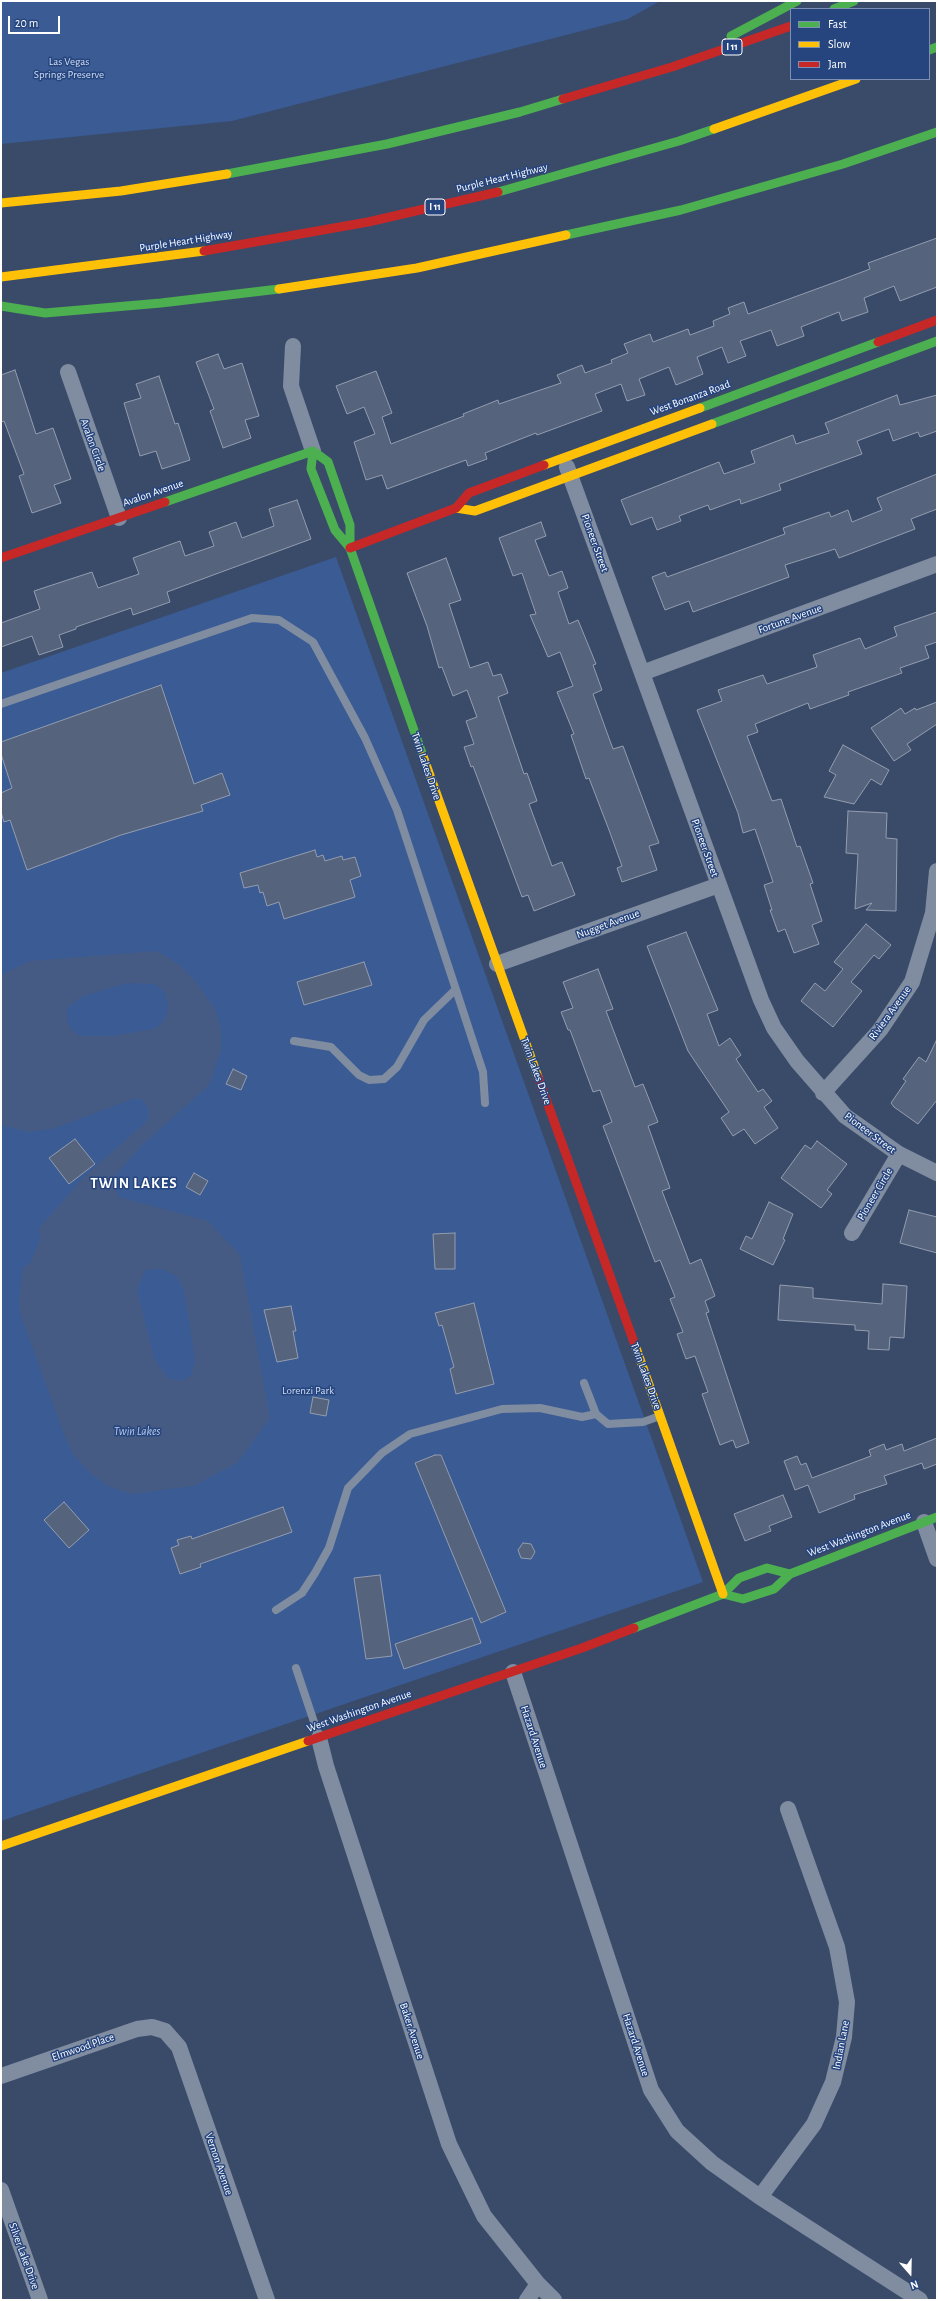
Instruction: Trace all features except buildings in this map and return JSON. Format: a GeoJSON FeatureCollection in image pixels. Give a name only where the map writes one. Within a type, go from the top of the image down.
{"type":"FeatureCollection","features":[{"type":"Feature","properties":{"kind":"main road"},"geometry":{"type":"LineString","coordinates":[[672,67],[797,1]]}},
{"type":"Feature","properties":{"kind":"main road"},"geometry":{"type":"LineString","coordinates":[[836,8],[854,1]]}},
{"type":"Feature","properties":{"kind":"main road","name":"I 11"},"geometry":{"type":"LineString","coordinates":[[1,203],[121,191],[241,173],[380,145],[520,112],[672,67],[790,26]]}},
{"type":"Feature","properties":{"kind":"main road","name":"Purple Heart Highway"},"geometry":{"type":"LineString","coordinates":[[1,277],[207,251],[353,225],[462,201],[568,174],[679,141],[853,80]]}},
{"type":"Feature","properties":{"kind":"main road"},"geometry":{"type":"LineString","coordinates":[[1,306],[45,313],[154,304],[275,290],[417,268],[681,210],[835,167],[937,132]]}},
{"type":"Feature","properties":{"kind":"main road","name":"West Bonanza Road"},"geometry":{"type":"LineString","coordinates":[[350,548],[456,508],[469,493],[937,320]]}},
{"type":"Feature","properties":{"kind":"main road","name":"West Bonanza Road"},"geometry":{"type":"LineString","coordinates":[[456,508],[475,511],[937,341]]}},
{"type":"Feature","properties":{"kind":"main road"},"geometry":{"type":"LineString","coordinates":[[748,390],[755,408]]}},
{"type":"Feature","properties":{"kind":"main road","name":"Avalon Avenue"},"geometry":{"type":"LineString","coordinates":[[1,558],[313,451]]}},
{"type":"Feature","properties":{"kind":"main road","name":"Twin Lakes Drive"},"geometry":{"type":"LineString","coordinates":[[350,548],[335,530],[311,469],[313,451],[328,462],[350,524],[350,548],[497,964],[661,1416],[723,1594]]}},
{"type":"Feature","properties":{"kind":"main road","name":"West Washington Avenue"},"geometry":{"type":"LineString","coordinates":[[723,1594],[743,1599],[774,1589],[790,1574],[930,1520]]}},
{"type":"Feature","properties":{"kind":"main road","name":"West Washington Avenue"},"geometry":{"type":"LineString","coordinates":[[1,1846],[513,1672],[723,1594],[739,1578],[767,1568],[790,1574]]}},
{"type":"Feature","properties":{"kind":"street","name":"Twin Lakes Drive"},"geometry":{"type":"LineString","coordinates":[[293,346],[291,386],[313,451]]}},
{"type":"Feature","properties":{"kind":"street","name":"Avalon Circle"},"geometry":{"type":"LineString","coordinates":[[68,372],[119,518]]}},
{"type":"Feature","properties":{"kind":"street","name":"Pioneer Street"},"geometry":{"type":"LineString","coordinates":[[564,458],[761,1000],[774,1028],[823,1093],[845,1116],[899,1154],[937,1173]]}},
{"type":"Feature","properties":{"kind":"street","name":"Fortune Avenue"},"geometry":{"type":"LineString","coordinates":[[642,673],[937,564]]}},
{"type":"Feature","properties":{"kind":"street","name":"Riviera Avenue"},"geometry":{"type":"LineString","coordinates":[[823,1093],[880,1030],[912,982],[933,913],[937,871]]}},
{"type":"Feature","properties":{"kind":"street","name":"Nugget Avenue"},"geometry":{"type":"LineString","coordinates":[[497,964],[719,885]]}},
{"type":"Feature","properties":{"kind":"street","name":"Pioneer Circle"},"geometry":{"type":"LineString","coordinates":[[852,1233],[899,1154]]}},
{"type":"Feature","properties":{"kind":"street"},"geometry":{"type":"LineString","coordinates":[[930,1520],[937,1559]]}},
{"type":"Feature","properties":{"kind":"street","name":"Hazard Avenue"},"geometry":{"type":"LineString","coordinates":[[513,1672],[651,2090],[678,2131],[712,2163],[760,2197],[920,2300]]}},
{"type":"Feature","properties":{"kind":"street","name":"Baker Avenue"},"geometry":{"type":"LineString","coordinates":[[319,1738],[326,1766],[449,2144],[484,2216],[538,2284],[554,2300]]}},
{"type":"Feature","properties":{"kind":"street","name":"Indian Lane"},"geometry":{"type":"LineString","coordinates":[[760,2197],[814,2124],[833,2082],[844,2037],[847,2002],[837,1947],[788,1808]]}},
{"type":"Feature","properties":{"kind":"street","name":"Elmwood Place"},"geometry":{"type":"LineString","coordinates":[[1,2076],[137,2029],[152,2027],[165,2031]]}},
{"type":"Feature","properties":{"kind":"street","name":"Vernon Avenue"},"geometry":{"type":"LineString","coordinates":[[165,2031],[179,2047],[268,2300]]}},
{"type":"Feature","properties":{"kind":"street","name":"Silver Lake Drive"},"geometry":{"type":"LineString","coordinates":[[1,2190],[40,2300]]}},
{"type":"Feature","properties":{"kind":"street"},"geometry":{"type":"LineString","coordinates":[[527,2300],[538,2284]]}},
{"type":"Feature","properties":{"kind":"lane"},"geometry":{"type":"LineString","coordinates":[[1,704],[252,618],[279,620],[313,642],[365,738],[397,810],[483,1072],[485,1103]]}},
{"type":"Feature","properties":{"kind":"lane"},"geometry":{"type":"LineString","coordinates":[[294,1041],[331,1047],[359,1076],[369,1080],[384,1079],[397,1067],[424,1020],[455,990]]}},
{"type":"Feature","properties":{"kind":"lane"},"geometry":{"type":"LineString","coordinates":[[584,1383],[596,1414],[608,1424],[643,1422],[661,1416]]}},
{"type":"Feature","properties":{"kind":"lane"},"geometry":{"type":"LineString","coordinates":[[276,1610],[302,1593],[315,1573],[329,1548],[348,1488],[382,1453],[410,1434],[502,1409],[540,1408],[582,1417],[596,1414]]}},
{"type":"Feature","properties":{"kind":"lane"},"geometry":{"type":"LineString","coordinates":[[296,1668],[319,1738]]}},
{"type":"Feature","properties":{"kind":"green space","name":"Las Vegas Springs Preserve"},"geometry":{"type":"Polygon","coordinates":[[[1,1],[660,1],[628,19],[232,121],[1,144],[1,1]]]}},
{"type":"Feature","properties":{"kind":"green space","name":"Lorenzi Park"},"geometry":{"type":"Polygon","coordinates":[[[336,557],[703,1582],[1,1821],[1,673],[336,557]]]}},
{"type":"Feature","properties":{"kind":"water","name":"Twin Lakes"},"geometry":{"type":"Polygon","coordinates":[[[157,951],[180,965],[198,984],[215,1010],[221,1029],[221,1050],[209,1085],[142,1145],[111,1180],[119,1197],[208,1221],[240,1255],[270,1418],[237,1463],[193,1486],[131,1494],[110,1487],[91,1474],[73,1454],[64,1434],[20,1313],[19,1302],[23,1267],[30,1264],[41,1237],[38,1229],[86,1175],[144,1124],[149,1117],[148,1108],[143,1100],[135,1098],[52,1129],[27,1132],[1,1125],[1,975],[29,961],[157,951]],[[127,983],[83,996],[70,1005],[66,1012],[68,1023],[72,1030],[80,1036],[114,1036],[153,1029],[160,1025],[166,1017],[168,1009],[164,991],[155,984],[127,983]],[[162,1269],[145,1270],[137,1290],[154,1358],[167,1378],[181,1381],[192,1375],[195,1360],[184,1289],[176,1276],[162,1269]]]}},
{"type":"Feature","properties":{"kind":"traffic: fast"},"geometry":{"type":"LineString","coordinates":[[731,36],[797,1]]}},
{"type":"Feature","properties":{"kind":"traffic: fast"},"geometry":{"type":"LineString","coordinates":[[836,8],[854,1]]}},
{"type":"Feature","properties":{"kind":"traffic: fast"},"geometry":{"type":"LineString","coordinates":[[930,50],[937,47]]}},
{"type":"Feature","properties":{"kind":"traffic: fast"},"geometry":{"type":"LineString","coordinates":[[227,174],[387,144],[520,112],[563,99]]}},
{"type":"Feature","properties":{"kind":"traffic: fast"},"geometry":{"type":"LineString","coordinates":[[498,192],[679,141],[714,129]]}},
{"type":"Feature","properties":{"kind":"traffic: fast"},"geometry":{"type":"LineString","coordinates":[[566,235],[681,210],[843,164],[937,132]]}},
{"type":"Feature","properties":{"kind":"traffic: fast"},"geometry":{"type":"LineString","coordinates":[[1,306],[45,313],[161,303],[279,289]]}},
{"type":"Feature","properties":{"kind":"traffic: fast"},"geometry":{"type":"LineString","coordinates":[[712,424],[937,341]]}},
{"type":"Feature","properties":{"kind":"traffic: fast"},"geometry":{"type":"LineString","coordinates":[[700,408],[878,342]]}},
{"type":"Feature","properties":{"kind":"traffic: fast"},"geometry":{"type":"LineString","coordinates":[[313,451],[311,469],[335,530],[350,548],[423,756]]}},
{"type":"Feature","properties":{"kind":"traffic: fast"},"geometry":{"type":"LineString","coordinates":[[313,451],[328,462],[350,525],[350,548]]}},
{"type":"Feature","properties":{"kind":"traffic: fast"},"geometry":{"type":"LineString","coordinates":[[165,502],[313,451]]}},
{"type":"Feature","properties":{"kind":"traffic: fast"},"geometry":{"type":"LineString","coordinates":[[723,1594],[743,1599],[774,1589],[790,1574],[937,1517]]}},
{"type":"Feature","properties":{"kind":"traffic: fast"},"geometry":{"type":"LineString","coordinates":[[634,1628],[723,1594],[739,1578],[767,1568],[790,1574]]}},
{"type":"Feature","properties":{"kind":"traffic: slow"},"geometry":{"type":"LineString","coordinates":[[714,129],[853,80]]}},
{"type":"Feature","properties":{"kind":"traffic: slow"},"geometry":{"type":"LineString","coordinates":[[1,203],[121,191],[227,174]]}},
{"type":"Feature","properties":{"kind":"traffic: slow"},"geometry":{"type":"LineString","coordinates":[[279,289],[417,268],[566,235]]}},
{"type":"Feature","properties":{"kind":"traffic: slow"},"geometry":{"type":"LineString","coordinates":[[1,277],[204,251]]}},
{"type":"Feature","properties":{"kind":"traffic: slow"},"geometry":{"type":"LineString","coordinates":[[544,465],[700,408]]}},
{"type":"Feature","properties":{"kind":"traffic: slow"},"geometry":{"type":"LineString","coordinates":[[456,508],[475,511],[712,424]]}},
{"type":"Feature","properties":{"kind":"traffic: slow"},"geometry":{"type":"LineString","coordinates":[[423,756],[538,1077]]}},
{"type":"Feature","properties":{"kind":"traffic: slow"},"geometry":{"type":"LineString","coordinates":[[635,1345],[723,1594]]}},
{"type":"Feature","properties":{"kind":"traffic: slow"},"geometry":{"type":"LineString","coordinates":[[1,1846],[308,1741]]}},
{"type":"Feature","properties":{"kind":"traffic: jam"},"geometry":{"type":"LineString","coordinates":[[563,99],[672,67],[790,26]]}},
{"type":"Feature","properties":{"kind":"traffic: jam"},"geometry":{"type":"LineString","coordinates":[[204,251],[368,222],[498,192]]}},
{"type":"Feature","properties":{"kind":"traffic: jam"},"geometry":{"type":"LineString","coordinates":[[878,342],[937,320]]}},
{"type":"Feature","properties":{"kind":"traffic: jam"},"geometry":{"type":"LineString","coordinates":[[350,548],[456,508],[469,493],[544,465]]}},
{"type":"Feature","properties":{"kind":"traffic: jam"},"geometry":{"type":"LineString","coordinates":[[1,558],[165,502]]}},
{"type":"Feature","properties":{"kind":"traffic: jam"},"geometry":{"type":"LineString","coordinates":[[538,1077],[635,1345]]}},
{"type":"Feature","properties":{"kind":"traffic: jam"},"geometry":{"type":"LineString","coordinates":[[308,1741],[582,1648],[634,1628]]}},
{"type":"Feature","properties":{"kind":"district","name":"TWIN LAKES"},"geometry":{"type":"Point","coordinates":[134,1183]}}]}
